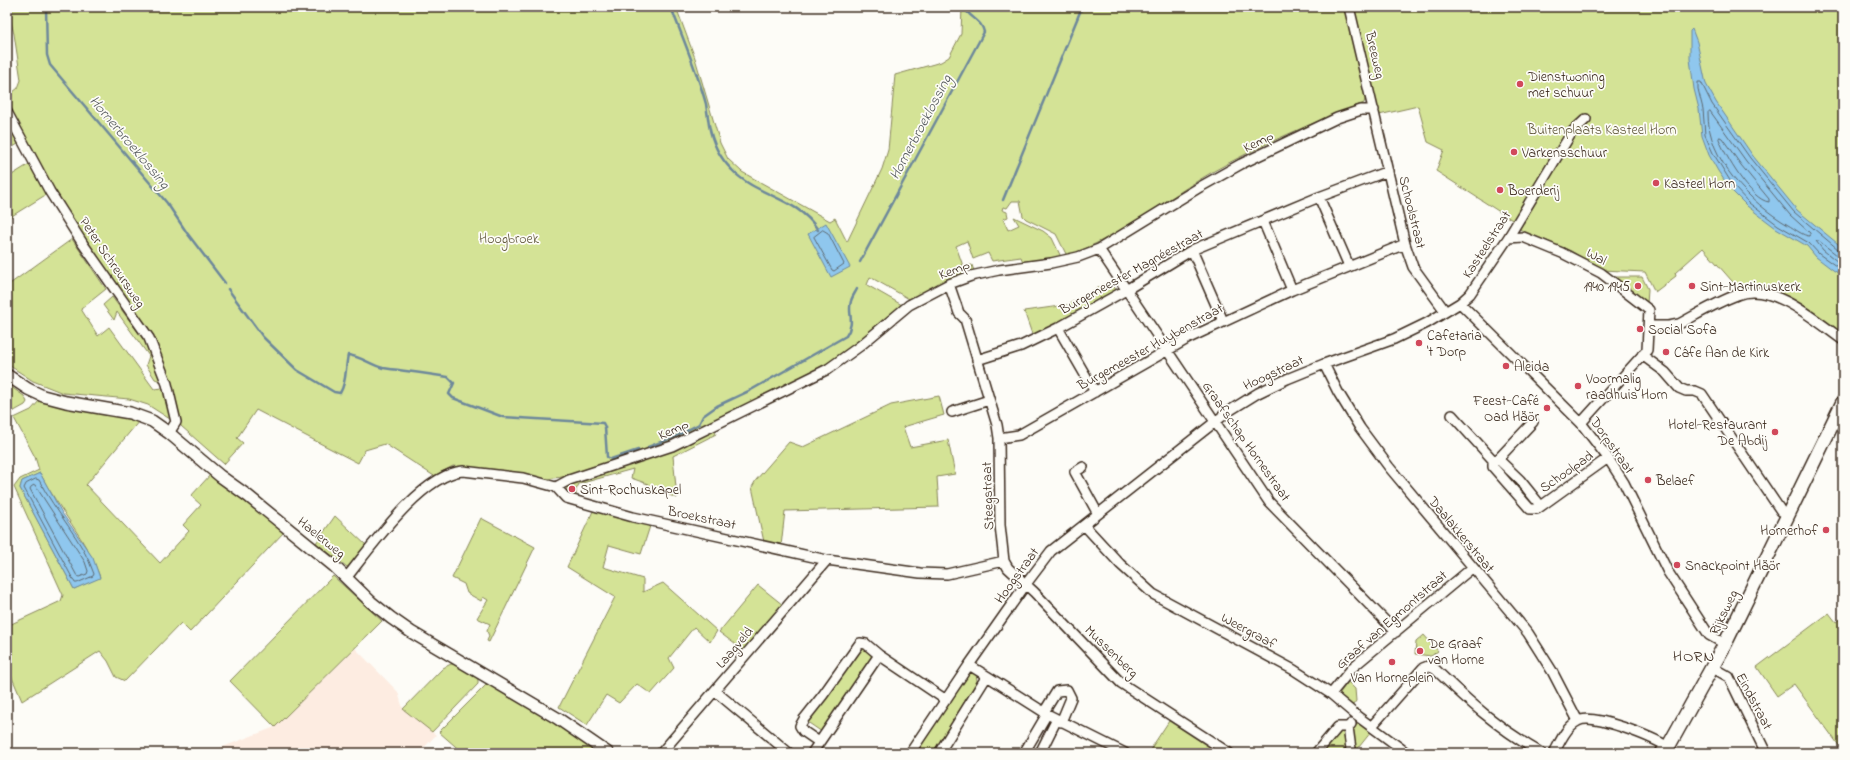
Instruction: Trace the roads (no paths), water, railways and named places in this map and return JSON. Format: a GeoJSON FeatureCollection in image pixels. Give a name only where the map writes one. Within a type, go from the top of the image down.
{"type":"FeatureCollection","features":[{"type":"Feature","properties":{"kind":"main road","name":"Rijksweg"},"geometry":{"type":"LineString","coordinates":[[1666,751],[1725,644],[1785,513],[1843,402]]}},
{"type":"Feature","properties":{"kind":"street","name":"Breeweg"},"geometry":{"type":"LineString","coordinates":[[1349,7],[1374,110]]}},
{"type":"Feature","properties":{"kind":"street","name":"Kemp"},"geometry":{"type":"LineString","coordinates":[[556,487],[569,480],[672,446],[828,369],[860,346],[909,306],[950,284],[971,276],[999,270],[1051,263],[1099,249],[1200,187],[1241,164],[1337,118],[1361,110],[1374,110]]}},
{"type":"Feature","properties":{"kind":"street","name":"Schoolstraat"},"geometry":{"type":"LineString","coordinates":[[1374,110],[1405,244],[1413,267],[1446,311]]}},
{"type":"Feature","properties":{"kind":"street","name":"Peter Schreursweg"},"geometry":{"type":"LineString","coordinates":[[7,112],[54,198],[87,250],[153,345],[167,384],[176,422],[169,433]]}},
{"type":"Feature","properties":{"kind":"street","name":"Kasteelstraat"},"geometry":{"type":"LineString","coordinates":[[1460,303],[1470,294],[1508,238],[1572,132],[1586,118]]}},
{"type":"Feature","properties":{"kind":"street","name":"Burgemeester Magnéestraat"},"geometry":{"type":"LineString","coordinates":[[977,360],[1021,346],[1058,328],[1126,290],[1192,250],[1319,197],[1388,171]]}},
{"type":"Feature","properties":{"kind":"street"},"geometry":{"type":"LineString","coordinates":[[1319,197],[1349,266]]}},
{"type":"Feature","properties":{"kind":"street"},"geometry":{"type":"LineString","coordinates":[[1263,221],[1292,290]]}},
{"type":"Feature","properties":{"kind":"street","name":"Wal"},"geometry":{"type":"LineString","coordinates":[[1508,238],[1523,237],[1562,253],[1601,273],[1649,310],[1648,326]]}},
{"type":"Feature","properties":{"kind":"street","name":"Burgemeester Huybenstraat"},"geometry":{"type":"LineString","coordinates":[[999,438],[1019,435],[1189,338],[1223,321],[1292,290],[1405,244]]}},
{"type":"Feature","properties":{"kind":"street","name":"Graafschap Hornestraat"},"geometry":{"type":"LineString","coordinates":[[1099,249],[1269,502],[1396,632]]}},
{"type":"Feature","properties":{"kind":"street"},"geometry":{"type":"LineString","coordinates":[[1192,250],[1223,321]]}},
{"type":"Feature","properties":{"kind":"street","name":"Steegstraat"},"geometry":{"type":"LineString","coordinates":[[950,284],[959,313],[965,320],[997,425],[999,438],[1000,525],[1004,561]]}},
{"type":"Feature","properties":{"kind":"street"},"geometry":{"type":"LineString","coordinates":[[1581,423],[1647,350],[1648,326],[1670,326],[1679,324],[1738,294],[1751,292],[1763,293],[1784,300],[1843,340]]}},
{"type":"Feature","properties":{"kind":"street","name":"Hoogstraat"},"geometry":{"type":"LineString","coordinates":[[910,753],[969,665],[1051,551],[1215,421],[1258,393],[1324,364],[1394,340],[1427,323],[1460,303]]}},
{"type":"Feature","properties":{"kind":"street","name":"Dorpstraat"},"geometry":{"type":"LineString","coordinates":[[1460,303],[1581,423],[1608,458],[1624,483],[1668,572],[1709,635],[1725,644]]}},
{"type":"Feature","properties":{"kind":"street"},"geometry":{"type":"LineString","coordinates":[[1058,328],[1095,392]]}},
{"type":"Feature","properties":{"kind":"street"},"geometry":{"type":"LineString","coordinates":[[1642,355],[1665,372],[1679,388],[1702,394],[1752,470],[1785,513]]}},
{"type":"Feature","properties":{"kind":"street","name":"Daalakkerstraat"},"geometry":{"type":"LineString","coordinates":[[1324,364],[1338,392],[1360,428],[1389,467],[1472,568],[1528,633],[1552,671],[1578,721]]}},
{"type":"Feature","properties":{"kind":"street","name":"Haelerweg"},"geometry":{"type":"LineString","coordinates":[[7,375],[28,389],[43,396],[66,402],[130,413],[152,421],[169,433],[220,476],[248,496],[347,577],[386,614],[411,632],[557,718],[608,753]]}},
{"type":"Feature","properties":{"kind":"street"},"geometry":{"type":"LineString","coordinates":[[952,412],[989,400]]}},
{"type":"Feature","properties":{"kind":"street","name":"Schoolpad"},"geometry":{"type":"LineString","coordinates":[[1452,415],[1496,460],[1520,480],[1541,506],[1608,458]]}},
{"type":"Feature","properties":{"kind":"street"},"geometry":{"type":"LineString","coordinates":[[1496,460],[1533,422]]}},
{"type":"Feature","properties":{"kind":"street"},"geometry":{"type":"LineString","coordinates":[[1083,467],[1075,472],[1098,514]]}},
{"type":"Feature","properties":{"kind":"street","name":"Broekstraat"},"geometry":{"type":"LineString","coordinates":[[347,577],[401,510],[444,476],[453,472],[463,471],[522,478],[556,487],[566,498],[633,517],[827,560],[920,573],[947,574],[1004,561]]}},
{"type":"Feature","properties":{"kind":"street","name":"Weergraaf"},"geometry":{"type":"LineString","coordinates":[[1084,525],[1120,564],[1153,594],[1294,670],[1331,694],[1357,716],[1407,753]]}},
{"type":"Feature","properties":{"kind":"street","name":"Laagveld"},"geometry":{"type":"LineString","coordinates":[[662,752],[827,560]]}},
{"type":"Feature","properties":{"kind":"street"},"geometry":{"type":"LineString","coordinates":[[1004,561],[1008,568],[1026,584]]}},
{"type":"Feature","properties":{"kind":"street","name":"Graaf van Egmontstraat"},"geometry":{"type":"LineString","coordinates":[[1331,694],[1353,667],[1472,568]]}},
{"type":"Feature","properties":{"kind":"street","name":"Mussenberg"},"geometry":{"type":"LineString","coordinates":[[1026,584],[1121,683],[1229,753]]}},
{"type":"Feature","properties":{"kind":"street"},"geometry":{"type":"LineString","coordinates":[[819,742],[804,731],[800,726],[860,643],[866,644],[879,655],[946,700]]}},
{"type":"Feature","properties":{"kind":"street"},"geometry":{"type":"LineString","coordinates":[[812,753],[879,655]]}},
{"type":"Feature","properties":{"kind":"street"},"geometry":{"type":"LineString","coordinates":[[969,665],[1059,721],[1126,753]]}},
{"type":"Feature","properties":{"kind":"street"},"geometry":{"type":"LineString","coordinates":[[1372,726],[1423,668],[1428,666],[1435,669],[1489,719],[1511,736],[1541,753]]}},
{"type":"Feature","properties":{"kind":"street","name":"Eindstraat"},"geometry":{"type":"LineString","coordinates":[[1712,668],[1729,677],[1766,753]]}},
{"type":"Feature","properties":{"kind":"street"},"geometry":{"type":"LineString","coordinates":[[940,753],[987,676]]}},
{"type":"Feature","properties":{"kind":"street"},"geometry":{"type":"LineString","coordinates":[[1024,753],[1057,692],[1067,690],[1072,698],[1040,753]]}},
{"type":"Feature","properties":{"kind":"street"},"geometry":{"type":"LineString","coordinates":[[715,691],[789,753]]}},
{"type":"Feature","properties":{"kind":"street"},"geometry":{"type":"LineString","coordinates":[[1349,753],[1348,727],[1357,716]]}},
{"type":"Feature","properties":{"kind":"street"},"geometry":{"type":"LineString","coordinates":[[1554,753],[1564,736],[1578,721],[1587,719],[1605,722],[1659,741],[1666,751]]}},
{"type":"Feature","properties":{"kind":"street"},"geometry":{"type":"LineString","coordinates":[[1316,753],[1338,727],[1348,727]]}},
{"type":"Feature","properties":{"kind":"water"},"geometry":{"type":"Polygon","coordinates":[[[1692,29],[1697,42],[1706,84],[1716,102],[1753,156],[1797,210],[1843,248],[1843,276],[1816,257],[1807,246],[1776,228],[1747,206],[1731,190],[1718,171],[1709,155],[1702,136],[1690,59],[1690,31],[1692,29]]]}},
{"type":"Feature","properties":{"kind":"water"},"geometry":{"type":"Polygon","coordinates":[[[826,223],[850,267],[831,277],[808,234],[826,223]]]}},
{"type":"Feature","properties":{"kind":"water"},"geometry":{"type":"Polygon","coordinates":[[[40,473],[62,513],[93,558],[100,578],[74,589],[20,488],[22,481],[40,473]]]}},
{"type":"Feature","properties":{"kind":"waterway","name":"Hornerbroeklossing"},"geometry":{"type":"LineString","coordinates":[[46,7],[47,55],[50,65],[167,203],[187,233],[225,283]]}},
{"type":"Feature","properties":{"kind":"waterway"},"geometry":{"type":"LineString","coordinates":[[671,7],[698,79],[706,104],[710,131],[714,144],[720,155],[732,170],[742,179],[799,210],[818,230]]}},
{"type":"Feature","properties":{"kind":"waterway","name":"Hornerbroeklossing"},"geometry":{"type":"LineString","coordinates":[[860,262],[984,32],[981,24],[964,7]]}},
{"type":"Feature","properties":{"kind":"waterway","name":"Hornerbroeklossing"},"geometry":{"type":"LineString","coordinates":[[1003,200],[1082,7]]}},
{"type":"Feature","properties":{"kind":"waterway","name":"Hornerbroeklossing"},"geometry":{"type":"LineString","coordinates":[[228,289],[263,337],[297,370],[334,392],[340,393],[342,389],[345,380],[348,355],[383,368],[448,377],[454,383],[449,394],[453,398],[503,417],[603,423],[605,427],[607,457],[611,459],[638,450]]}},
{"type":"Feature","properties":{"kind":"waterway","name":"Hornerbroeklossing"},"geometry":{"type":"LineString","coordinates":[[648,447],[674,437],[699,424],[703,416],[717,406],[751,390],[846,336],[851,322],[851,301],[857,289]]}},
{"type":"Feature","properties":{"kind":"place","name":"Dienstwoning met schuur"},"geometry":{"type":"Point","coordinates":[1520,84]}},
{"type":"Feature","properties":{"kind":"place","name":"Varkensschuur"},"geometry":{"type":"Point","coordinates":[1514,152]}},
{"type":"Feature","properties":{"kind":"place","name":"Kasteel Horn"},"geometry":{"type":"Point","coordinates":[1656,183]}},
{"type":"Feature","properties":{"kind":"place","name":"Boerderij"},"geometry":{"type":"Point","coordinates":[1500,190]}},
{"type":"Feature","properties":{"kind":"place","name":"1940 1945"},"geometry":{"type":"Point","coordinates":[1638,286]}},
{"type":"Feature","properties":{"kind":"place","name":"Sint-Martinuskerk"},"geometry":{"type":"Point","coordinates":[1692,286]}},
{"type":"Feature","properties":{"kind":"place","name":"Social Sofa"},"geometry":{"type":"Point","coordinates":[1640,329]}},
{"type":"Feature","properties":{"kind":"place","name":"Cafetaria 't Dorp"},"geometry":{"type":"Point","coordinates":[1419,343]}},
{"type":"Feature","properties":{"kind":"place","name":"Cáfe Aan de Kirk"},"geometry":{"type":"Point","coordinates":[1666,352]}},
{"type":"Feature","properties":{"kind":"place","name":"Aleida"},"geometry":{"type":"Point","coordinates":[1506,366]}},
{"type":"Feature","properties":{"kind":"place","name":"Voormalig raadhuis Horn"},"geometry":{"type":"Point","coordinates":[1578,386]}},
{"type":"Feature","properties":{"kind":"place","name":"Feest-Café Oad Häör"},"geometry":{"type":"Point","coordinates":[1547,408]}},
{"type":"Feature","properties":{"kind":"place","name":"Hotel-Restaurant De Abdij"},"geometry":{"type":"Point","coordinates":[1775,432]}},
{"type":"Feature","properties":{"kind":"place","name":"Belaef"},"geometry":{"type":"Point","coordinates":[1648,480]}},
{"type":"Feature","properties":{"kind":"place","name":"Sint-Rochuskapel"},"geometry":{"type":"Point","coordinates":[572,489]}},
{"type":"Feature","properties":{"kind":"place","name":"Hornerhof"},"geometry":{"type":"Point","coordinates":[1826,530]}},
{"type":"Feature","properties":{"kind":"place","name":"Snackpoint Häör"},"geometry":{"type":"Point","coordinates":[1677,565]}},
{"type":"Feature","properties":{"kind":"place","name":"De Graaf van Horne"},"geometry":{"type":"Point","coordinates":[1420,651]}},
{"type":"Feature","properties":{"kind":"place","name":"Van Horneplein"},"geometry":{"type":"Point","coordinates":[1392,662]}},
{"type":"Feature","properties":{"kind":"district","name":"HORN"},"geometry":{"type":"Point","coordinates":[1694,655]}},
{"type":"Feature","properties":{"kind":"park label","name":"Buitenplaats Kasteel Horn"},"geometry":{"type":"Point","coordinates":[1602,129]}},
{"type":"Feature","properties":{"kind":"park label","name":"Hoogbroek"},"geometry":{"type":"Point","coordinates":[509,238]}}]}
